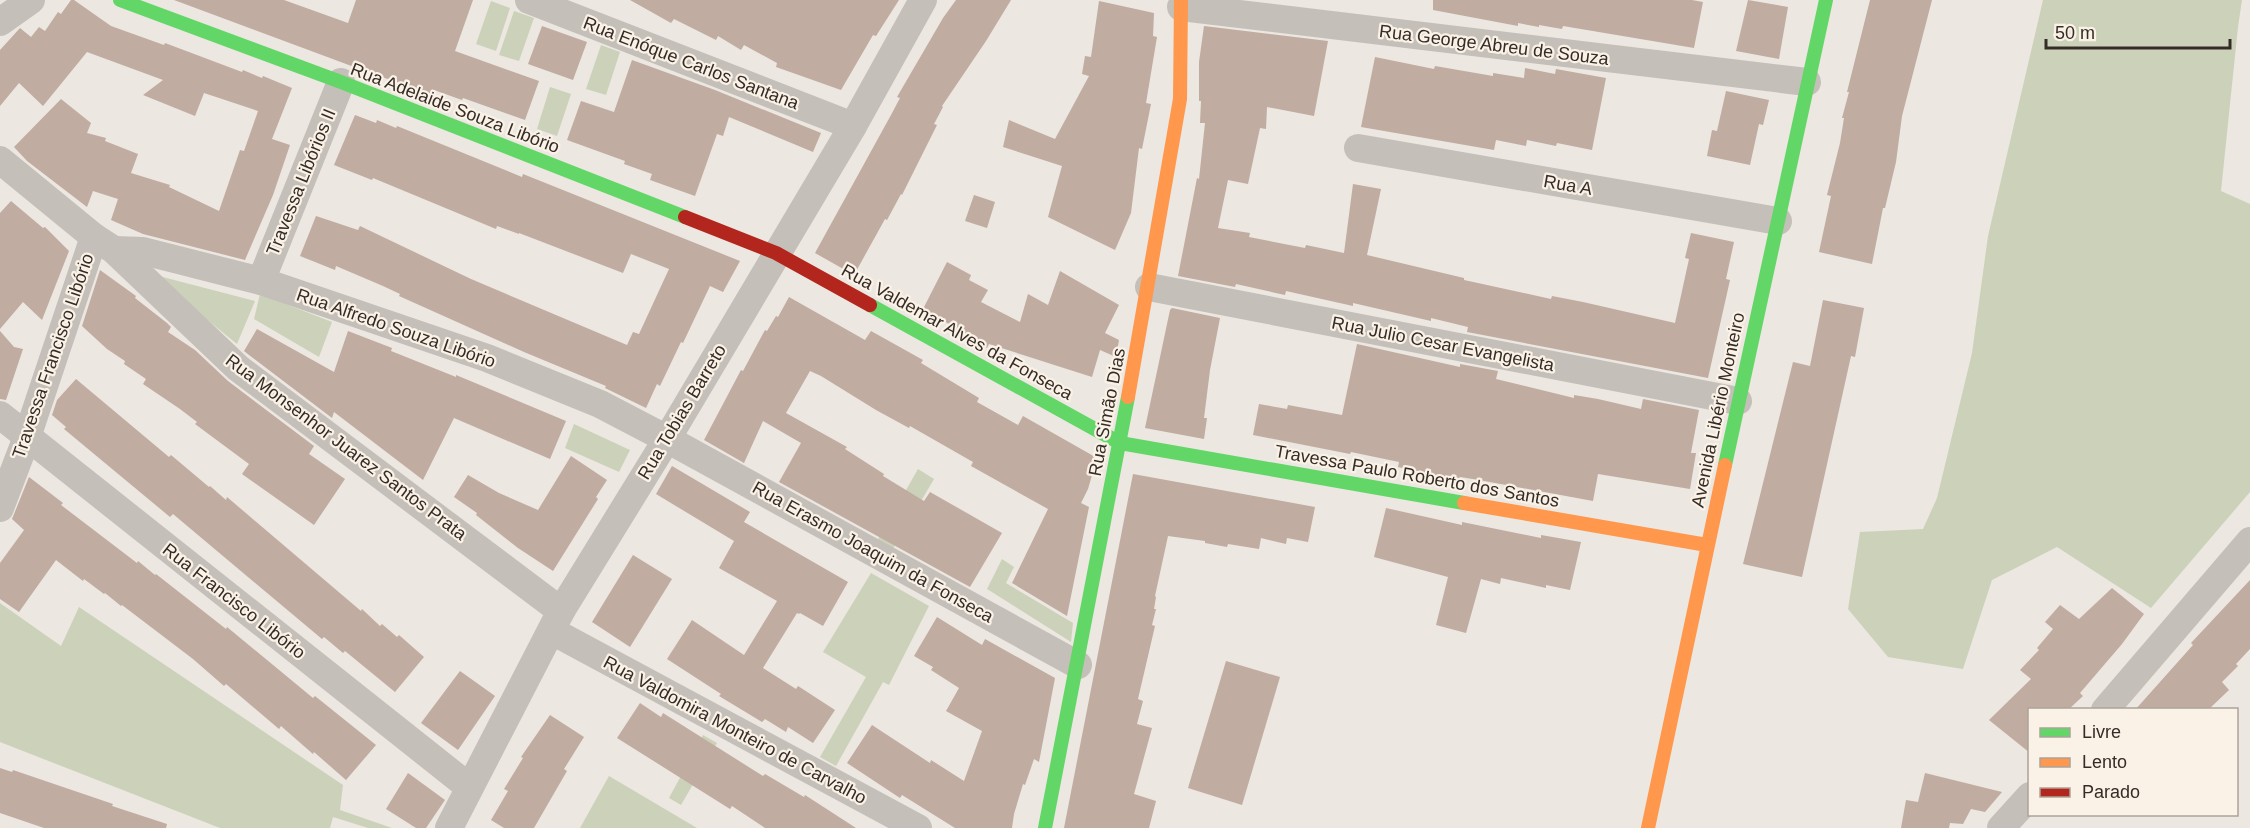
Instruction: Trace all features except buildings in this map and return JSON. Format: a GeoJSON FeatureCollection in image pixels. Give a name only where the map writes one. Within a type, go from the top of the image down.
{"type":"FeatureCollection","features":[{"type":"Feature","properties":{"kind":"street"},"geometry":{"type":"LineString","coordinates":[[0,22],[31,0]]}},
{"type":"Feature","properties":{"kind":"street","name":"Rua Adelaide Souza Libório"},"geometry":{"type":"LineString","coordinates":[[120,0],[341,82],[776,253]]}},
{"type":"Feature","properties":{"kind":"street","name":"Rua Enóque Carlos Santana"},"geometry":{"type":"LineString","coordinates":[[529,0],[853,126]]}},
{"type":"Feature","properties":{"kind":"street","name":"Rua Tobias Barreto"},"geometry":{"type":"LineString","coordinates":[[449,828],[557,621],[668,439],[853,126],[923,0]]}},
{"type":"Feature","properties":{"kind":"street","name":"Avenida Libério Monteiro"},"geometry":{"type":"LineString","coordinates":[[1648,828],[1707,544],[1826,0]]}},
{"type":"Feature","properties":{"kind":"street","name":"Rua George Abreu de Souza"},"geometry":{"type":"LineString","coordinates":[[1181,4],[1808,82]]}},
{"type":"Feature","properties":{"kind":"street","name":"Rua Simão Dias"},"geometry":{"type":"LineString","coordinates":[[1045,828],[1149,287],[1180,99],[1181,4]]}},
{"type":"Feature","properties":{"kind":"street","name":"Travessa Libórios II"},"geometry":{"type":"LineString","coordinates":[[261,281],[341,82]]}},
{"type":"Feature","properties":{"kind":"street","name":"Rua A"},"geometry":{"type":"LineString","coordinates":[[1358,148],[1778,221]]}},
{"type":"Feature","properties":{"kind":"street","name":"Rua Monsenhor Juarez Santos Prata"},"geometry":{"type":"LineString","coordinates":[[0,160],[104,243],[238,368],[557,621]]}},
{"type":"Feature","properties":{"kind":"street","name":"Rua Alfredo Souza Libório"},"geometry":{"type":"LineString","coordinates":[[104,243],[261,281],[487,358],[600,404],[668,439]]}},
{"type":"Feature","properties":{"kind":"street","name":"Travessa Francisco Libório"},"geometry":{"type":"LineString","coordinates":[[0,508],[104,243]]}},
{"type":"Feature","properties":{"kind":"street","name":"Rua Valdemar Alves da Fonseca"},"geometry":{"type":"LineString","coordinates":[[776,253],[1120,442]]}},
{"type":"Feature","properties":{"kind":"street","name":"Rua Julio Cesar Evangelista"},"geometry":{"type":"LineString","coordinates":[[1149,287],[1738,401]]}},
{"type":"Feature","properties":{"kind":"street","name":"Rua Francisco Libório"},"geometry":{"type":"LineString","coordinates":[[0,415],[469,787]]}},
{"type":"Feature","properties":{"kind":"street","name":"Rua Erasmo Joaquim da Fonseca"},"geometry":{"type":"LineString","coordinates":[[668,439],[1078,665]]}},
{"type":"Feature","properties":{"kind":"street","name":"Travessa Paulo Roberto dos Santos"},"geometry":{"type":"LineString","coordinates":[[1120,442],[1707,544]]}},
{"type":"Feature","properties":{"kind":"street"},"geometry":{"type":"LineString","coordinates":[[2107,708],[2250,541]]}},
{"type":"Feature","properties":{"kind":"street","name":"Rua Valdomira Monteiro de Carvalho"},"geometry":{"type":"LineString","coordinates":[[557,621],[918,828]]}},
{"type":"Feature","properties":{"kind":"street"},"geometry":{"type":"LineString","coordinates":[[2001,828],[2028,798]]}},
{"type":"Feature","properties":{"kind":"green space"},"geometry":{"type":"Polygon","coordinates":[[[2043,0],[2242,0],[2221,191],[2250,204],[2250,492],[2151,608],[2057,547],[1992,580],[1963,669],[1888,657],[1848,609],[1860,532],[1923,529],[1937,498],[1972,353],[1988,236],[2043,0]]]}},
{"type":"Feature","properties":{"kind":"green space"},"geometry":{"type":"Polygon","coordinates":[[[491,1],[510,8],[496,51],[476,44],[491,1]]]}},
{"type":"Feature","properties":{"kind":"green space"},"geometry":{"type":"Polygon","coordinates":[[[514,11],[534,18],[519,61],[499,55],[514,11]]]}},
{"type":"Feature","properties":{"kind":"green space"},"geometry":{"type":"Polygon","coordinates":[[[601,45],[620,52],[606,95],[586,89],[601,45]]]}},
{"type":"Feature","properties":{"kind":"green space"},"geometry":{"type":"Polygon","coordinates":[[[550,87],[571,94],[557,136],[537,129],[550,87]]]}},
{"type":"Feature","properties":{"kind":"green space"},"geometry":{"type":"Polygon","coordinates":[[[151,274],[255,301],[237,344],[151,274]]]}},
{"type":"Feature","properties":{"kind":"green space"},"geometry":{"type":"Polygon","coordinates":[[[260,294],[332,322],[319,357],[254,319],[260,294]]]}},
{"type":"Feature","properties":{"kind":"green space"},"geometry":{"type":"Polygon","coordinates":[[[574,424],[630,450],[619,472],[565,448],[574,424]]]}},
{"type":"Feature","properties":{"kind":"green space"},"geometry":{"type":"Polygon","coordinates":[[[918,469],[934,479],[891,552],[876,543],[918,469]]]}},
{"type":"Feature","properties":{"kind":"green space"},"geometry":{"type":"Polygon","coordinates":[[[1002,559],[1014,567],[1006,583],[1073,623],[1071,642],[987,589],[1002,559]]]}},
{"type":"Feature","properties":{"kind":"green space"},"geometry":{"type":"Polygon","coordinates":[[[871,573],[929,606],[889,685],[883,682],[836,766],[820,757],[866,677],[823,652],[871,573]]]}},
{"type":"Feature","properties":{"kind":"green space"},"geometry":{"type":"Polygon","coordinates":[[[0,603],[61,646],[79,607],[343,785],[340,810],[392,828],[368,828],[333,817],[330,828],[220,828],[0,742],[0,603]]]}},
{"type":"Feature","properties":{"kind":"green space"},"geometry":{"type":"Polygon","coordinates":[[[703,735],[717,743],[681,805],[669,798],[703,735]]]}},
{"type":"Feature","properties":{"kind":"green space"},"geometry":{"type":"Polygon","coordinates":[[[609,776],[697,828],[580,828],[609,776]]]}},
{"type":"Feature","properties":{"kind":"traffic: fast"},"geometry":{"type":"LineString","coordinates":[[120,0],[341,82],[685,217]]}},
{"type":"Feature","properties":{"kind":"traffic: fast"},"geometry":{"type":"LineString","coordinates":[[1725,465],[1826,0]]}},
{"type":"Feature","properties":{"kind":"traffic: fast"},"geometry":{"type":"LineString","coordinates":[[870,305],[1120,443],[1464,503]]}},
{"type":"Feature","properties":{"kind":"traffic: fast"},"geometry":{"type":"LineString","coordinates":[[1045,828],[1128,397]]}},
{"type":"Feature","properties":{"kind":"traffic: slow"},"geometry":{"type":"LineString","coordinates":[[1128,397],[1180,99],[1181,0]]}},
{"type":"Feature","properties":{"kind":"traffic: slow"},"geometry":{"type":"LineString","coordinates":[[1648,828],[1725,465]]}},
{"type":"Feature","properties":{"kind":"traffic: slow"},"geometry":{"type":"LineString","coordinates":[[1464,503],[1707,545]]}},
{"type":"Feature","properties":{"kind":"traffic: jam"},"geometry":{"type":"LineString","coordinates":[[685,217],[776,253],[870,305]]}}]}
